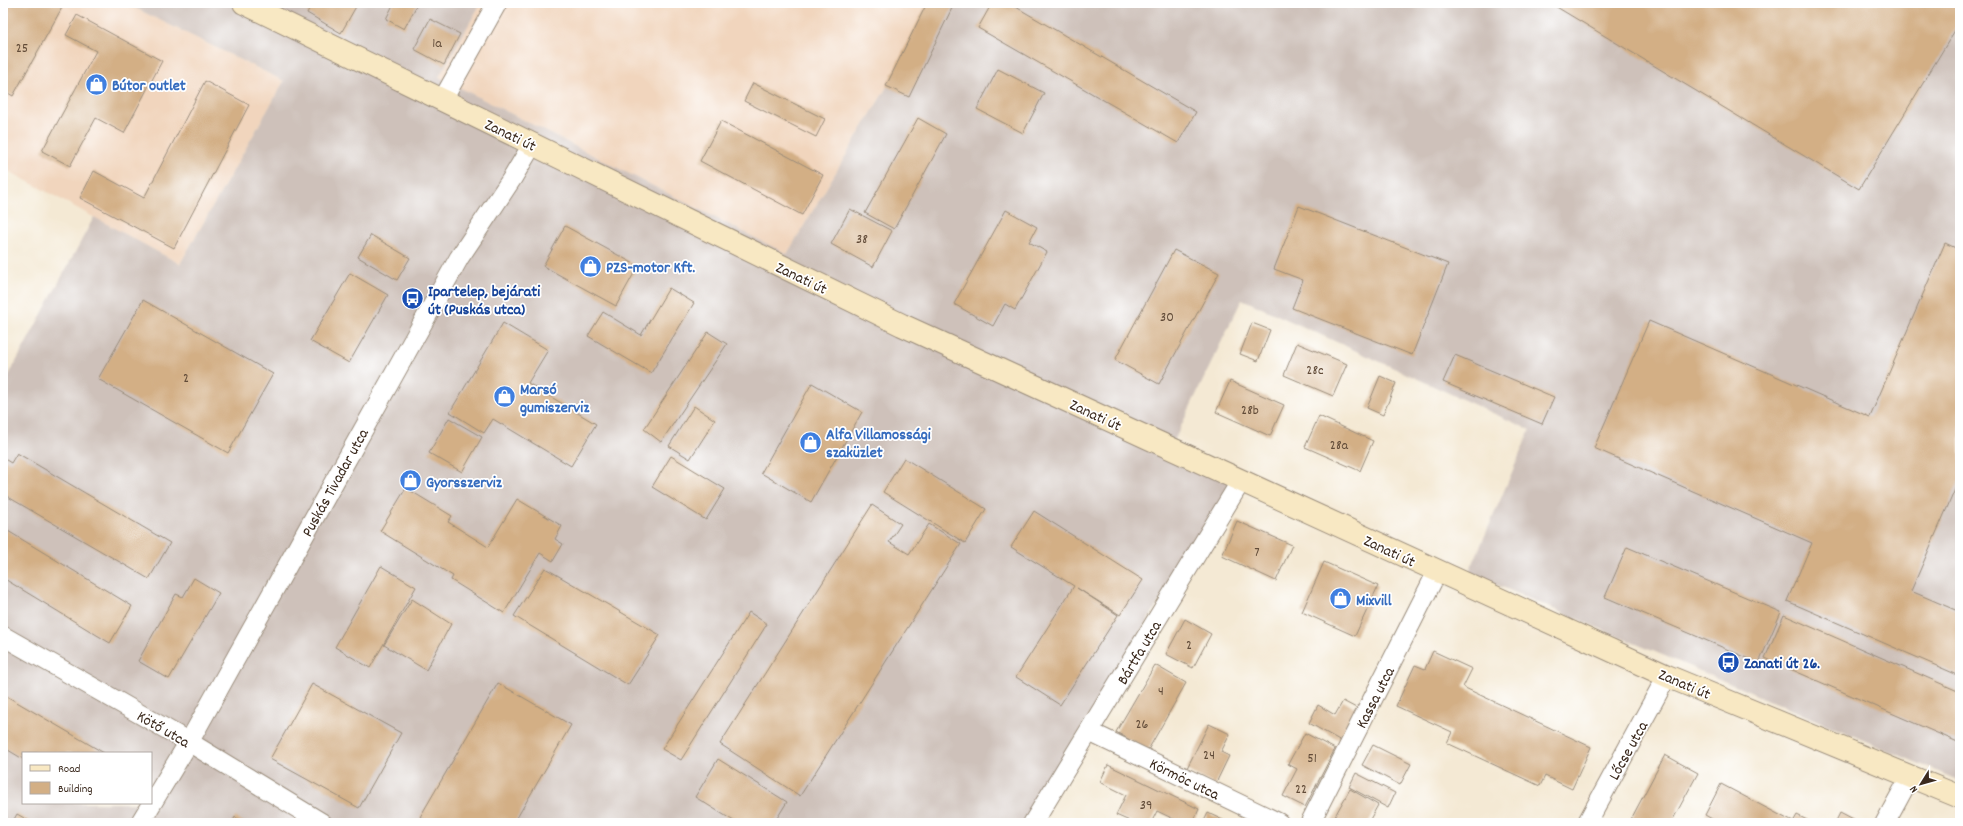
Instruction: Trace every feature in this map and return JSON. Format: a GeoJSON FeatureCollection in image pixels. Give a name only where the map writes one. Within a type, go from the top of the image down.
{"type":"FeatureCollection","features":[{"type":"Feature","properties":{"kind":"street","name":"Zanati út"},"geometry":{"type":"LineString","coordinates":[[244,3],[902,325],[1437,572],[1667,676],[1960,797]]}},
{"type":"Feature","properties":{"kind":"street"},"geometry":{"type":"LineString","coordinates":[[442,101],[498,3]]}},
{"type":"Feature","properties":{"kind":"street","name":"Puskás Tivadar utca"},"geometry":{"type":"LineString","coordinates":[[152,803],[189,742],[459,258],[513,178],[532,145]]}},
{"type":"Feature","properties":{"kind":"street","name":"Bártfa utca"},"geometry":{"type":"LineString","coordinates":[[1033,823],[1090,732],[1241,481]]}},
{"type":"Feature","properties":{"kind":"street","name":"Kassa utca"},"geometry":{"type":"LineString","coordinates":[[1310,823],[1437,572]]}},
{"type":"Feature","properties":{"kind":"street","name":"Kötő utca"},"geometry":{"type":"LineString","coordinates":[[3,636],[189,742],[322,823]]}},
{"type":"Feature","properties":{"kind":"street","name":"Lőcse utca"},"geometry":{"type":"LineString","coordinates":[[1587,823],[1667,676]]}},
{"type":"Feature","properties":{"kind":"street","name":"Körmöc utca"},"geometry":{"type":"LineString","coordinates":[[1090,732],[1279,823]]}},
{"type":"Feature","properties":{"kind":"street"},"geometry":{"type":"LineString","coordinates":[[1885,823],[1910,777]]}},
{"type":"Feature","properties":{"kind":"street","name":"Puskás Tivadar utca"},"geometry":{"type":"LineString","coordinates":[[140,823],[151,804]]}},
{"type":"Feature","properties":{"kind":"shaded area"},"geometry":{"type":"Polygon","coordinates":[[[3,3],[125,3],[284,81],[180,264],[3,168],[3,3]]]}},
{"type":"Feature","properties":{"kind":"shaded area"},"geometry":{"type":"Polygon","coordinates":[[[125,3],[481,3],[439,77],[787,254],[937,3],[1960,3],[1960,781],[1469,573],[1530,430],[1242,299],[1173,443],[1237,474],[1024,823],[3,823],[3,386],[94,217],[180,264],[284,81],[125,3]]]}},
{"type":"Feature","properties":{"kind":"shaded area"},"geometry":{"type":"Polygon","coordinates":[[[481,3],[937,3],[787,254],[439,77],[481,3]]]}},
{"type":"Feature","properties":{"kind":"building"},"geometry":{"type":"Polygon","coordinates":[[[4,3],[64,4],[13,96],[3,90],[4,3]]]}},
{"type":"Feature","properties":{"kind":"building"},"geometry":{"type":"Polygon","coordinates":[[[312,3],[358,3],[341,33],[307,13],[312,3]]]}},
{"type":"Feature","properties":{"kind":"building"},"geometry":{"type":"Polygon","coordinates":[[[394,3],[418,3],[404,29],[386,19],[394,3]]]}},
{"type":"Feature","properties":{"kind":"building"},"geometry":{"type":"Polygon","coordinates":[[[927,3],[954,4],[909,97],[886,86],[927,3]]]}},
{"type":"Feature","properties":{"kind":"building"},"geometry":{"type":"Polygon","coordinates":[[[992,3],[1009,3],[1196,112],[1178,143],[978,28],[992,3]]]}},
{"type":"Feature","properties":{"kind":"building"},"geometry":{"type":"Polygon","coordinates":[[[1550,3],[1960,3],[1960,22],[1859,189],[1550,3]]]}},
{"type":"Feature","properties":{"kind":"building","name":"Bútor outlet"},"geometry":{"type":"Polygon","coordinates":[[[77,15],[162,61],[124,133],[96,118],[70,166],[42,151],[96,51],[66,35],[77,15]]]}},
{"type":"Feature","properties":{"kind":"building"},"geometry":{"type":"Polygon","coordinates":[[[430,19],[460,34],[444,65],[414,49],[430,19]]]}},
{"type":"Feature","properties":{"kind":"building"},"geometry":{"type":"Polygon","coordinates":[[[998,69],[1044,93],[1023,133],[977,109],[998,69]]]}},
{"type":"Feature","properties":{"kind":"building"},"geometry":{"type":"Polygon","coordinates":[[[205,81],[249,105],[174,248],[80,198],[94,171],[144,198],[205,81]]]}},
{"type":"Feature","properties":{"kind":"building"},"geometry":{"type":"Polygon","coordinates":[[[753,83],[825,119],[816,137],[744,101],[753,83]]]}},
{"type":"Feature","properties":{"kind":"building"},"geometry":{"type":"Polygon","coordinates":[[[918,118],[946,134],[894,229],[865,213],[918,118]]]}},
{"type":"Feature","properties":{"kind":"building"},"geometry":{"type":"Polygon","coordinates":[[[721,121],[823,175],[802,215],[700,161],[721,121]]]}},
{"type":"Feature","properties":{"kind":"building"},"geometry":{"type":"Polygon","coordinates":[[[1299,206],[1448,264],[1412,355],[1292,308],[1303,280],[1274,269],[1299,206]]]}},
{"type":"Feature","properties":{"kind":"building"},"geometry":{"type":"Polygon","coordinates":[[[850,209],[892,231],[873,267],[831,244],[850,209]]]}},
{"type":"Feature","properties":{"kind":"building"},"geometry":{"type":"Polygon","coordinates":[[[1006,210],[1037,227],[1029,242],[1047,252],[1015,310],[1005,304],[993,326],[954,304],[1006,210]]]}},
{"type":"Feature","properties":{"kind":"building","name":"PZS-motor Kft."},"geometry":{"type":"Polygon","coordinates":[[[565,226],[638,266],[616,306],[543,266],[565,226]]]}},
{"type":"Feature","properties":{"kind":"building"},"geometry":{"type":"Polygon","coordinates":[[[371,235],[410,258],[397,280],[358,257],[371,235]]]}},
{"type":"Feature","properties":{"kind":"building"},"geometry":{"type":"Polygon","coordinates":[[[1945,243],[1960,250],[1960,478],[1911,591],[1960,612],[1960,676],[1787,601],[1812,543],[1594,448],[1649,321],[1870,417],[1945,243]]]}},
{"type":"Feature","properties":{"kind":"building"},"geometry":{"type":"Polygon","coordinates":[[[1174,250],[1219,273],[1159,384],[1115,360],[1174,250]]]}},
{"type":"Feature","properties":{"kind":"building"},"geometry":{"type":"Polygon","coordinates":[[[350,273],[388,295],[349,363],[310,341],[350,273]]]}},
{"type":"Feature","properties":{"kind":"building"},"geometry":{"type":"Polygon","coordinates":[[[669,288],[694,303],[651,373],[588,336],[603,312],[641,335],[669,288]]]}},
{"type":"Feature","properties":{"kind":"building"},"geometry":{"type":"Polygon","coordinates":[[[143,300],[273,374],[228,453],[98,379],[143,300]]]}},
{"type":"Feature","properties":{"kind":"building","name":"Marsó gumiszerviz"},"geometry":{"type":"Polygon","coordinates":[[[503,323],[548,350],[528,383],[596,424],[571,466],[493,419],[484,433],[450,412],[503,323]]]}},
{"type":"Feature","properties":{"kind":"building"},"geometry":{"type":"Polygon","coordinates":[[[1252,323],[1270,330],[1258,361],[1240,354],[1252,323]]]}},
{"type":"Feature","properties":{"kind":"building"},"geometry":{"type":"Polygon","coordinates":[[[708,332],[727,344],[661,442],[644,429],[708,332]]]}},
{"type":"Feature","properties":{"kind":"building"},"geometry":{"type":"Polygon","coordinates":[[[1297,343],[1347,364],[1333,396],[1284,375],[1297,343]]]}},
{"type":"Feature","properties":{"kind":"building"},"geometry":{"type":"Polygon","coordinates":[[[1455,355],[1554,397],[1542,424],[1443,382],[1455,355]]]}},
{"type":"Feature","properties":{"kind":"building"},"geometry":{"type":"Polygon","coordinates":[[[1380,376],[1396,383],[1383,415],[1367,408],[1380,376]]]}},
{"type":"Feature","properties":{"kind":"building"},"geometry":{"type":"Polygon","coordinates":[[[1230,381],[1284,405],[1270,436],[1216,412],[1230,381]]]}},
{"type":"Feature","properties":{"kind":"building","name":"Alfa Villamossági szaküzlet"},"geometry":{"type":"Polygon","coordinates":[[[812,383],[862,412],[811,502],[761,473],[812,383]]]}},
{"type":"Feature","properties":{"kind":"building"},"geometry":{"type":"Polygon","coordinates":[[[694,406],[715,420],[690,459],[669,446],[694,406]]]}},
{"type":"Feature","properties":{"kind":"building"},"geometry":{"type":"Polygon","coordinates":[[[1319,416],[1373,441],[1360,471],[1305,447],[1319,416]]]}},
{"type":"Feature","properties":{"kind":"building"},"geometry":{"type":"Polygon","coordinates":[[[449,418],[482,437],[462,472],[429,453],[449,418]]]}},
{"type":"Feature","properties":{"kind":"building"},"geometry":{"type":"Polygon","coordinates":[[[17,453],[170,543],[149,579],[3,494],[3,458],[11,463],[17,453]]]}},
{"type":"Feature","properties":{"kind":"building"},"geometry":{"type":"Polygon","coordinates":[[[671,456],[725,489],[706,520],[652,487],[671,456]]]}},
{"type":"Feature","properties":{"kind":"building"},"geometry":{"type":"Polygon","coordinates":[[[904,458],[986,509],[965,543],[883,492],[904,458]]]}},
{"type":"Feature","properties":{"kind":"building"},"geometry":{"type":"Polygon","coordinates":[[[406,488],[452,516],[448,522],[488,547],[517,499],[562,526],[555,539],[563,544],[553,561],[540,553],[504,613],[451,580],[453,576],[380,531],[406,488]]]}},
{"type":"Feature","properties":{"kind":"building"},"geometry":{"type":"Polygon","coordinates":[[[872,505],[901,524],[889,542],[909,554],[929,524],[961,544],[800,796],[720,744],[872,505]]]}},
{"type":"Feature","properties":{"kind":"building"},"geometry":{"type":"Polygon","coordinates":[[[1034,511],[1143,580],[1120,615],[1077,588],[1118,615],[1060,705],[1016,677],[1074,586],[1011,547],[1034,511]]]}},
{"type":"Feature","properties":{"kind":"building"},"geometry":{"type":"Polygon","coordinates":[[[1237,521],[1292,545],[1276,581],[1222,556],[1237,521]]]}},
{"type":"Feature","properties":{"kind":"building"},"geometry":{"type":"Polygon","coordinates":[[[3,528],[132,606],[110,643],[3,578],[3,528]]]}},
{"type":"Feature","properties":{"kind":"building"},"geometry":{"type":"Polygon","coordinates":[[[1627,547],[1781,612],[1759,663],[1605,597],[1627,547]]]}},
{"type":"Feature","properties":{"kind":"building","name":"Mixvill"},"geometry":{"type":"Polygon","coordinates":[[[1324,562],[1378,586],[1355,636],[1302,612],[1324,562]]]}},
{"type":"Feature","properties":{"kind":"building"},"geometry":{"type":"Polygon","coordinates":[[[381,566],[416,587],[370,668],[335,647],[381,566]]]}},
{"type":"Feature","properties":{"kind":"building"},"geometry":{"type":"Polygon","coordinates":[[[545,568],[660,635],[628,685],[514,616],[545,568]]]}},
{"type":"Feature","properties":{"kind":"building"},"geometry":{"type":"Polygon","coordinates":[[[194,578],[219,593],[169,679],[138,661],[176,594],[183,597],[194,578]]]}},
{"type":"Feature","properties":{"kind":"building"},"geometry":{"type":"Polygon","coordinates":[[[412,599],[451,624],[426,670],[384,645],[412,599]]]}},
{"type":"Feature","properties":{"kind":"building"},"geometry":{"type":"Polygon","coordinates":[[[749,612],[767,624],[681,760],[662,749],[749,612]]]}},
{"type":"Feature","properties":{"kind":"building"},"geometry":{"type":"Polygon","coordinates":[[[1784,615],[1960,692],[1960,743],[1765,658],[1784,615]]]}},
{"type":"Feature","properties":{"kind":"building"},"geometry":{"type":"Polygon","coordinates":[[[1185,619],[1211,634],[1193,668],[1166,654],[1185,619]]]}},
{"type":"Feature","properties":{"kind":"building"},"geometry":{"type":"Polygon","coordinates":[[[1433,651],[1472,669],[1463,687],[1591,747],[1572,789],[1545,776],[1540,786],[1447,743],[1452,732],[1396,706],[1415,665],[1425,669],[1433,651]]]}},
{"type":"Feature","properties":{"kind":"building"},"geometry":{"type":"Polygon","coordinates":[[[1155,665],[1186,683],[1148,750],[1116,732],[1155,665]]]}},
{"type":"Feature","properties":{"kind":"building"},"geometry":{"type":"Polygon","coordinates":[[[498,683],[571,725],[514,823],[431,823],[420,817],[498,683]]]}},
{"type":"Feature","properties":{"kind":"building"},"geometry":{"type":"Polygon","coordinates":[[[312,684],[401,733],[359,808],[270,759],[312,684]]]}},
{"type":"Feature","properties":{"kind":"building"},"geometry":{"type":"Polygon","coordinates":[[[3,694],[102,752],[22,752],[22,758],[3,747],[3,694]]]}},
{"type":"Feature","properties":{"kind":"building"},"geometry":{"type":"Polygon","coordinates":[[[1343,701],[1360,710],[1343,742],[1309,723],[1318,705],[1335,715],[1343,701]]]}},
{"type":"Feature","properties":{"kind":"building"},"geometry":{"type":"Polygon","coordinates":[[[1209,724],[1230,734],[1221,752],[1229,756],[1215,785],[1186,770],[1209,724]]]}},
{"type":"Feature","properties":{"kind":"building"},"geometry":{"type":"Polygon","coordinates":[[[1305,733],[1335,749],[1305,807],[1283,796],[1297,769],[1288,764],[1305,733]]]}},
{"type":"Feature","properties":{"kind":"building"},"geometry":{"type":"Polygon","coordinates":[[[1373,745],[1411,764],[1400,785],[1362,765],[1373,745]]]}},
{"type":"Feature","properties":{"kind":"building"},"geometry":{"type":"Polygon","coordinates":[[[1665,755],[1698,773],[1671,823],[1629,823],[1665,755]]]}},
{"type":"Feature","properties":{"kind":"building"},"geometry":{"type":"Polygon","coordinates":[[[718,759],[787,802],[774,823],[737,823],[695,797],[718,759]]]}},
{"type":"Feature","properties":{"kind":"building"},"geometry":{"type":"Polygon","coordinates":[[[1108,765],[1199,809],[1193,823],[1182,823],[1157,811],[1151,823],[1134,823],[1116,815],[1126,795],[1100,782],[1108,765]]]}},
{"type":"Feature","properties":{"kind":"building"},"geometry":{"type":"Polygon","coordinates":[[[1356,773],[1395,793],[1388,808],[1349,787],[1356,773]]]}},
{"type":"Feature","properties":{"kind":"building"},"geometry":{"type":"Polygon","coordinates":[[[1721,784],[1793,822],[1797,815],[1813,823],[1719,823],[1705,815],[1721,784]]]}},
{"type":"Feature","properties":{"kind":"building"},"geometry":{"type":"Polygon","coordinates":[[[1350,789],[1378,805],[1368,823],[1331,823],[1350,789]]]}},
{"type":"Feature","properties":{"kind":"building"},"geometry":{"type":"Polygon","coordinates":[[[1208,813],[1229,823],[1203,823],[1208,813]]]}},
{"type":"Feature","properties":{"kind":"building"},"geometry":{"type":"Polygon","coordinates":[[[1840,813],[1859,823],[1835,823],[1840,813]]]}},
{"type":"Feature","properties":{"kind":"building"},"geometry":{"type":"Polygon","coordinates":[[[17,814],[33,823],[12,823],[17,814]]]}},
{"type":"Feature","properties":{"kind":"building"},"geometry":{"type":"Polygon","coordinates":[[[235,817],[245,823],[232,823],[235,817]]]}},
{"type":"Feature","properties":{"kind":"place","name":"Bútor outlet"},"geometry":{"type":"Point","coordinates":[96,84]}},
{"type":"Feature","properties":{"kind":"place","name":"PZS-motor Kft."},"geometry":{"type":"Point","coordinates":[590,266]}},
{"type":"Feature","properties":{"kind":"place","name":"Ipartelep, bejárati út (Puskás utca)"},"geometry":{"type":"Point","coordinates":[413,299]}},
{"type":"Feature","properties":{"kind":"place","name":"Marsó gumiszerviz"},"geometry":{"type":"Point","coordinates":[505,397]}},
{"type":"Feature","properties":{"kind":"place","name":"Alfa Villamossági szaküzlet"},"geometry":{"type":"Point","coordinates":[811,442]}},
{"type":"Feature","properties":{"kind":"place","name":"Gyorsszerviz"},"geometry":{"type":"Point","coordinates":[410,481]}},
{"type":"Feature","properties":{"kind":"place","name":"Mixvill"},"geometry":{"type":"Point","coordinates":[1340,599]}},
{"type":"Feature","properties":{"kind":"place","name":"Zanati út 26."},"geometry":{"type":"Point","coordinates":[1729,662]}}]}
